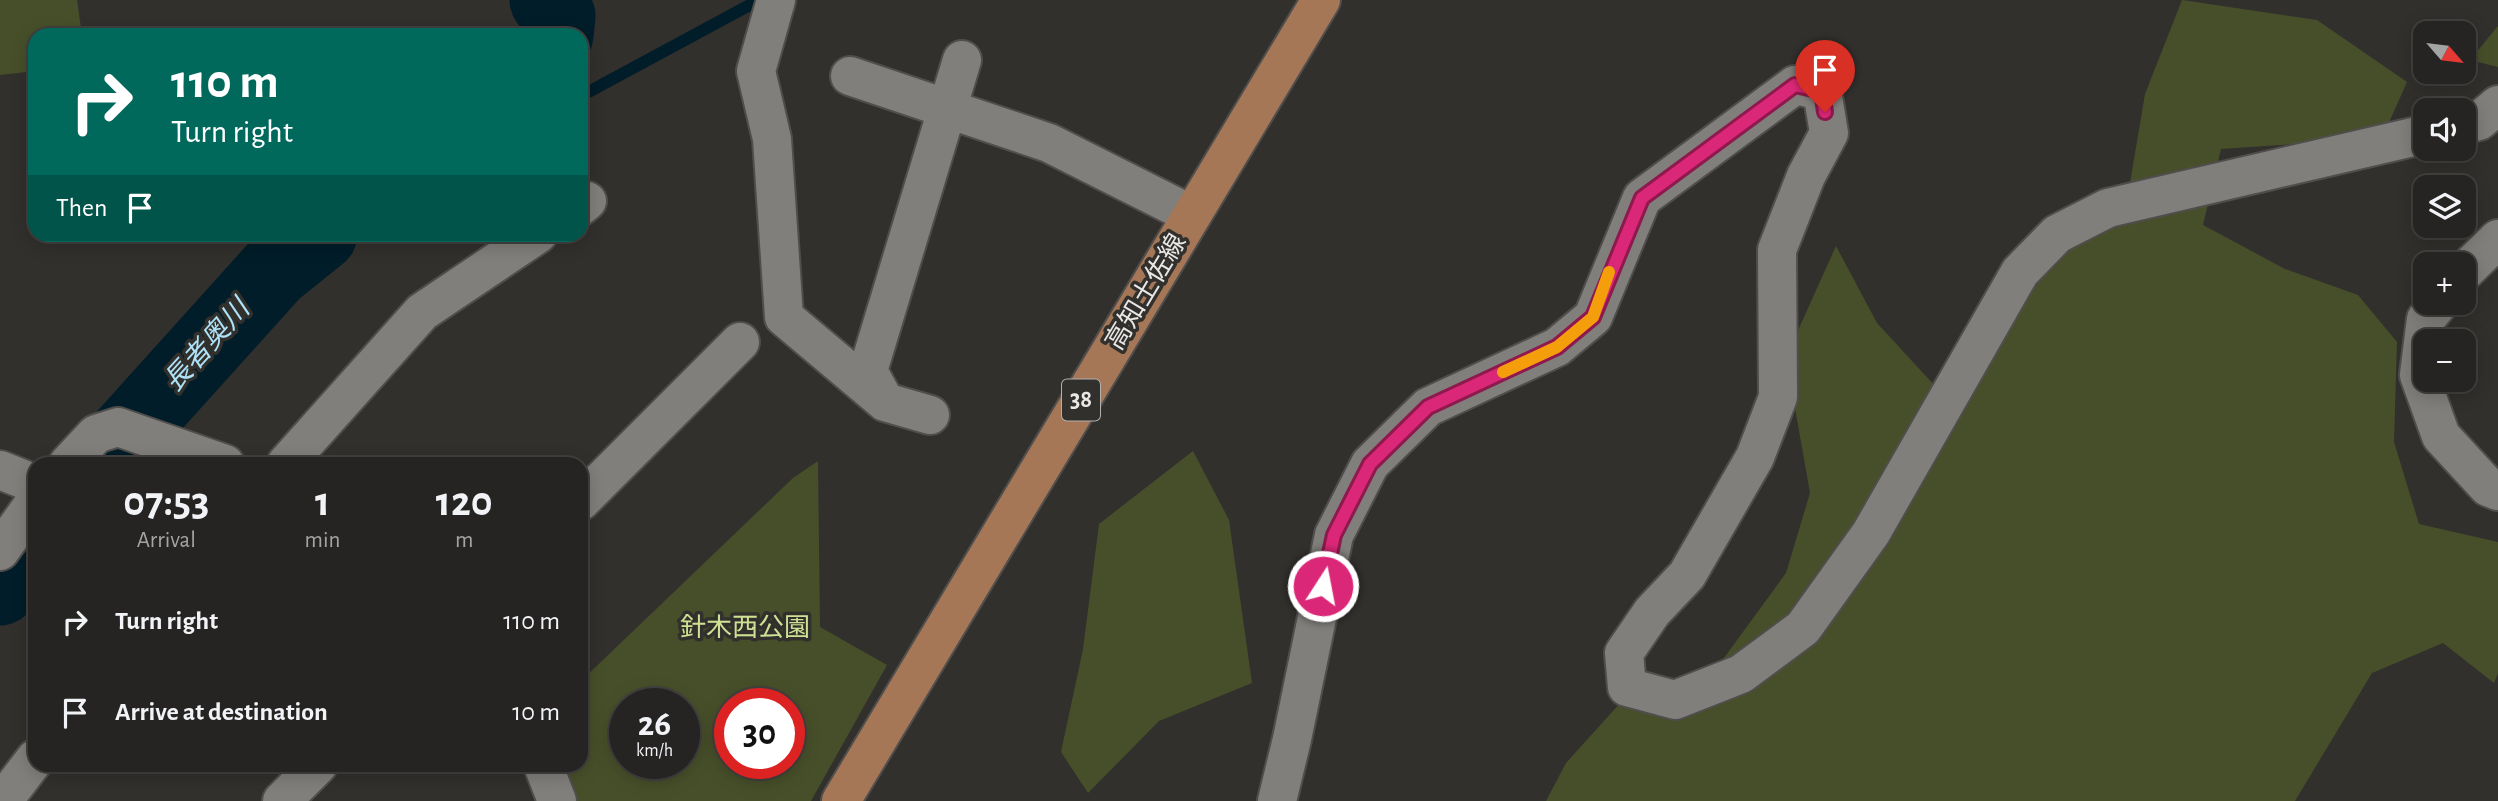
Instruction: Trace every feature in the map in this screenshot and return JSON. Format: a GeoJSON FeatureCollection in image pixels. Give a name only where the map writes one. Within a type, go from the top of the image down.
{"type":"FeatureCollection","features":[{"type":"Feature","properties":{"kind":"main road","name":"高知土佐線"},"geometry":{"type":"LineString","coordinates":[[841,801],[1321,0]]}},
{"type":"Feature","properties":{"kind":"street"},"geometry":{"type":"LineString","coordinates":[[776,1],[756,71],[772,139],[784,317],[885,402],[930,415]]}},
{"type":"Feature","properties":{"kind":"street"},"geometry":{"type":"LineString","coordinates":[[885,402],[868,371],[962,60]]}},
{"type":"Feature","properties":{"kind":"street"},"geometry":{"type":"LineString","coordinates":[[850,76],[1049,143],[1192,215]]}},
{"type":"Feature","properties":{"kind":"street"},"geometry":{"type":"LineString","coordinates":[[1277,801],[1334,535],[1370,464],[1428,407],[1557,347],[1593,317],[1642,198],[1795,85],[1822,91],[1829,133],[1806,176],[1777,250],[1778,397],[1755,457],[1687,575],[1653,612],[1624,653],[1627,687],[1675,700],[1741,674],[1803,628],[1871,533],[2020,272],[2057,234],[2108,208],[2413,137]]}},
{"type":"Feature","properties":{"kind":"street"},"geometry":{"type":"LineString","coordinates":[[2476,122],[2498,105]]}},
{"type":"Feature","properties":{"kind":"street"},"geometry":{"type":"LineString","coordinates":[[2476,260],[2498,239]]}},
{"type":"Feature","properties":{"kind":"street"},"geometry":{"type":"LineString","coordinates":[[292,457],[422,312],[526,242]]}},
{"type":"Feature","properties":{"kind":"street"},"geometry":{"type":"LineString","coordinates":[[2429,315],[2426,319],[2419,375],[2441,436],[2488,487],[2498,491]]}},
{"type":"Feature","properties":{"kind":"street"},"geometry":{"type":"LineString","coordinates":[[588,494],[740,342]]}},
{"type":"Feature","properties":{"kind":"street"},"geometry":{"type":"LineString","coordinates":[[75,457],[96,434],[129,432],[204,457]]}},
{"type":"Feature","properties":{"kind":"street"},"geometry":{"type":"LineString","coordinates":[[0,470],[28,481]]}},
{"type":"Feature","properties":{"kind":"street"},"geometry":{"type":"LineString","coordinates":[[0,551],[28,512]]}},
{"type":"Feature","properties":{"kind":"street"},"geometry":{"type":"LineString","coordinates":[[3,801],[28,768]]}},
{"type":"Feature","properties":{"kind":"street"},"geometry":{"type":"LineString","coordinates":[[282,801],[311,772]]}},
{"type":"Feature","properties":{"kind":"street"},"geometry":{"type":"LineString","coordinates":[[546,772],[557,801]]}},
{"type":"Feature","properties":{"kind":"green space"},"geometry":{"type":"Polygon","coordinates":[[[0,0],[77,0],[81,28],[28,28],[28,72],[0,75],[0,0]]]}},
{"type":"Feature","properties":{"kind":"green space"},"geometry":{"type":"Polygon","coordinates":[[[2182,0],[2317,20],[2407,82],[2382,138],[2221,149],[2203,225],[2285,269],[2358,295],[2397,342],[2394,442],[2419,524],[2498,542],[2498,673],[2494,683],[2443,643],[2372,673],[2295,801],[1546,801],[1566,763],[1622,701],[1716,669],[1786,573],[1810,493],[1786,357],[1836,246],[1877,323],[1958,411],[2072,216],[2130,183],[2145,94],[2182,0]]]}},
{"type":"Feature","properties":{"kind":"green space"},"geometry":{"type":"Polygon","coordinates":[[[2498,26],[2498,67],[2476,62],[2476,53],[2498,26]]]}},
{"type":"Feature","properties":{"kind":"green space"},"geometry":{"type":"Polygon","coordinates":[[[1193,451],[1229,520],[1252,683],[1159,721],[1088,793],[1061,752],[1083,649],[1099,524],[1193,451]]]}},
{"type":"Feature","properties":{"kind":"green space","name":"針木西公園"},"geometry":{"type":"Polygon","coordinates":[[[818,461],[820,627],[887,665],[811,801],[578,801],[568,772],[588,772],[588,674],[793,478],[818,461]]]}},
{"type":"Feature","properties":{"kind":"waterway","name":"長者奥川"},"geometry":{"type":"LineString","coordinates":[[547,0],[558,16],[557,28]]}},
{"type":"Feature","properties":{"kind":"waterway"},"geometry":{"type":"LineString","coordinates":[[588,92],[759,0]]}},
{"type":"Feature","properties":{"kind":"waterway","name":"長者奥川"},"geometry":{"type":"LineString","coordinates":[[106,457],[274,271],[310,242]]}},
{"type":"Feature","properties":{"kind":"waterway","name":"長者奥川"},"geometry":{"type":"LineString","coordinates":[[0,588],[28,548]]}},
{"type":"Feature","properties":{"kind":"slow traffic"},"geometry":{"type":"LineString","coordinates":[[1503,372],[1557,347],[1593,317],[1609,272]]}},
{"type":"Feature","properties":{"kind":"route"},"geometry":{"type":"LineString","coordinates":[[1323,586],[1334,535],[1370,464],[1428,407],[1557,347],[1593,317],[1607,277],[1642,198],[1795,85],[1822,91],[1825,112]]}}]}
